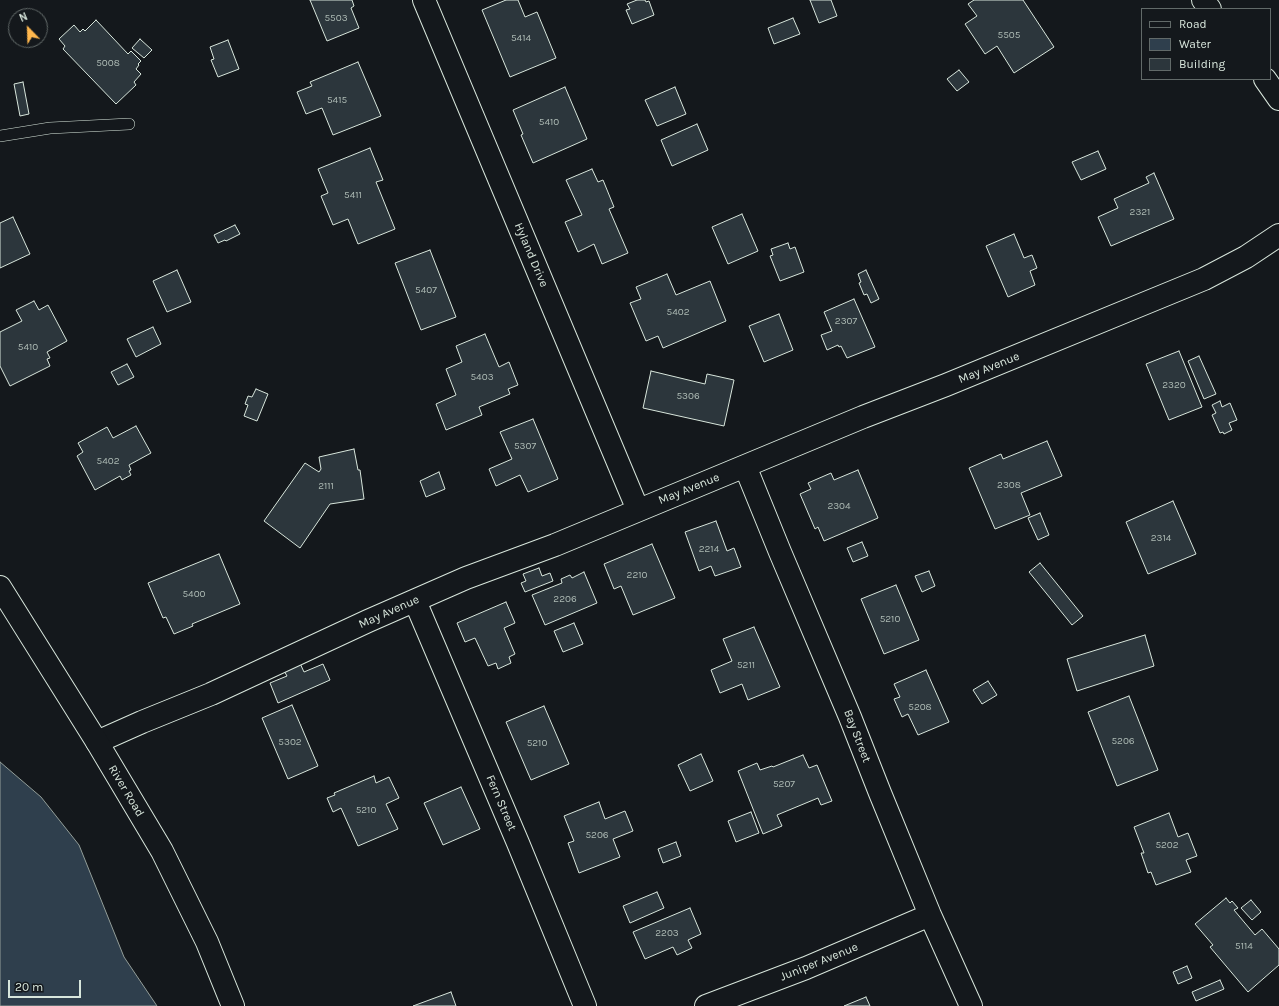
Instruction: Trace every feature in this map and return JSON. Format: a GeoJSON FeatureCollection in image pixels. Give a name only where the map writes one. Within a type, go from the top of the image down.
{"type":"FeatureCollection","features":[{"type":"Feature","properties":{"kind":"street","name":"Hyland Drive"},"geometry":{"type":"LineString","coordinates":[[424,0],[638,510]]}},
{"type":"Feature","properties":{"kind":"street"},"geometry":{"type":"LineString","coordinates":[[1202,0],[1209,8]]}},
{"type":"Feature","properties":{"kind":"street"},"geometry":{"type":"LineString","coordinates":[[1266,80],[1279,98]]}},
{"type":"Feature","properties":{"kind":"street","name":"May Avenue"},"geometry":{"type":"LineString","coordinates":[[97,742],[211,694],[368,621],[466,578],[554,545],[863,416],[946,385],[1204,279],[1250,255],[1279,235]]}},
{"type":"Feature","properties":{"kind":"street","name":"Bay Street"},"geometry":{"type":"LineString","coordinates":[[746,466],[930,915],[971,1006]]}},
{"type":"Feature","properties":{"kind":"street","name":"River Road"},"geometry":{"type":"LineString","coordinates":[[0,587],[97,742],[162,851],[207,942],[233,1006]]}},
{"type":"Feature","properties":{"kind":"street","name":"Fern Street"},"geometry":{"type":"LineString","coordinates":[[414,601],[518,843],[585,1006]]}},
{"type":"Feature","properties":{"kind":"street","name":"Juniper Avenue"},"geometry":{"type":"LineString","coordinates":[[706,1006],[806,968],[930,915]]}},
{"type":"Feature","properties":{"kind":"lane"},"geometry":{"type":"LineString","coordinates":[[0,136],[50,128],[129,124]]}},
{"type":"Feature","properties":{"kind":"water"},"geometry":{"type":"Polygon","coordinates":[[[0,762],[41,797],[79,845],[124,957],[157,1006],[0,1006],[0,762]]]}},
{"type":"Feature","properties":{"kind":"building"},"geometry":{"type":"Polygon","coordinates":[[[310,0],[352,0],[354,6],[351,8],[359,28],[327,41],[310,0]]]}},
{"type":"Feature","properties":{"kind":"building"},"geometry":{"type":"Polygon","coordinates":[[[506,0],[518,0],[525,17],[537,12],[556,58],[510,77],[482,10],[506,0]]]}},
{"type":"Feature","properties":{"kind":"building"},"geometry":{"type":"Polygon","coordinates":[[[637,0],[645,0],[646,2],[649,1],[654,15],[632,24],[626,10],[630,9],[627,4],[637,0]]]}},
{"type":"Feature","properties":{"kind":"building"},"geometry":{"type":"Polygon","coordinates":[[[810,0],[831,0],[837,16],[819,23],[810,0]]]}},
{"type":"Feature","properties":{"kind":"building"},"geometry":{"type":"Polygon","coordinates":[[[974,0],[1023,0],[1054,47],[1014,73],[997,46],[985,54],[965,24],[977,16],[968,4],[974,0]]]}},
{"type":"Feature","properties":{"kind":"building"},"geometry":{"type":"Polygon","coordinates":[[[793,18],[800,34],[774,44],[768,28],[793,18]]]}},
{"type":"Feature","properties":{"kind":"building"},"geometry":{"type":"Polygon","coordinates":[[[96,20],[128,54],[131,51],[141,61],[136,69],[141,74],[134,82],[136,85],[116,104],[63,49],[65,46],[59,39],[74,25],[80,32],[83,29],[85,31],[96,20]]]}},
{"type":"Feature","properties":{"kind":"building"},"geometry":{"type":"Polygon","coordinates":[[[140,39],[152,50],[144,58],[132,48],[140,39]]]}},
{"type":"Feature","properties":{"kind":"building"},"geometry":{"type":"Polygon","coordinates":[[[228,40],[239,69],[218,77],[211,60],[214,59],[210,47],[228,40]]]}},
{"type":"Feature","properties":{"kind":"building"},"geometry":{"type":"Polygon","coordinates":[[[358,62],[381,116],[333,135],[322,108],[306,114],[297,92],[312,86],[310,82],[358,62]]]}},
{"type":"Feature","properties":{"kind":"building"},"geometry":{"type":"Polygon","coordinates":[[[959,70],[969,82],[957,91],[947,79],[959,70]]]}},
{"type":"Feature","properties":{"kind":"building"},"geometry":{"type":"Polygon","coordinates":[[[23,82],[29,114],[20,116],[14,84],[23,82]]]}},
{"type":"Feature","properties":{"kind":"building"},"geometry":{"type":"Polygon","coordinates":[[[565,87],[587,139],[533,163],[521,135],[523,134],[513,110],[565,87]]]}},
{"type":"Feature","properties":{"kind":"building"},"geometry":{"type":"Polygon","coordinates":[[[675,87],[686,114],[657,126],[645,100],[675,87]]]}},
{"type":"Feature","properties":{"kind":"building"},"geometry":{"type":"Polygon","coordinates":[[[697,124],[708,150],[672,166],[661,140],[697,124]]]}},
{"type":"Feature","properties":{"kind":"building"},"geometry":{"type":"Polygon","coordinates":[[[370,148],[383,180],[376,182],[395,229],[358,244],[348,219],[333,225],[321,196],[328,193],[318,169],[370,148]]]}},
{"type":"Feature","properties":{"kind":"building"},"geometry":{"type":"Polygon","coordinates":[[[1098,151],[1106,169],[1081,180],[1072,162],[1098,151]]]}},
{"type":"Feature","properties":{"kind":"building"},"geometry":{"type":"Polygon","coordinates":[[[592,169],[598,182],[603,180],[614,207],[609,209],[628,253],[602,264],[594,244],[578,252],[565,222],[582,215],[566,180],[592,169]]]}},
{"type":"Feature","properties":{"kind":"building"},"geometry":{"type":"Polygon","coordinates":[[[1154,173],[1174,219],[1111,246],[1098,217],[1118,208],[1114,199],[1149,183],[1146,177],[1154,173]]]}},
{"type":"Feature","properties":{"kind":"building"},"geometry":{"type":"Polygon","coordinates":[[[742,214],[758,251],[728,264],[712,227],[742,214]]]}},
{"type":"Feature","properties":{"kind":"building"},"geometry":{"type":"Polygon","coordinates":[[[13,217],[30,254],[0,268],[0,223],[13,217]]]}},
{"type":"Feature","properties":{"kind":"building"},"geometry":{"type":"Polygon","coordinates":[[[235,225],[240,234],[218,243],[214,235],[235,225]]]}},
{"type":"Feature","properties":{"kind":"building"},"geometry":{"type":"Polygon","coordinates":[[[1014,234],[1024,258],[1032,255],[1037,268],[1030,271],[1035,285],[1008,297],[986,246],[1014,234]]]}},
{"type":"Feature","properties":{"kind":"building"},"geometry":{"type":"Polygon","coordinates":[[[788,243],[790,249],[795,247],[804,272],[780,281],[770,256],[773,255],[771,249],[788,243]]]}},
{"type":"Feature","properties":{"kind":"building"},"geometry":{"type":"Polygon","coordinates":[[[430,250],[456,317],[421,330],[395,263],[430,250]]]}},
{"type":"Feature","properties":{"kind":"building"},"geometry":{"type":"Polygon","coordinates":[[[177,270],[191,302],[167,312],[153,281],[177,270]]]}},
{"type":"Feature","properties":{"kind":"building"},"geometry":{"type":"Polygon","coordinates":[[[866,270],[879,299],[871,303],[867,294],[864,295],[859,283],[861,282],[858,274],[866,270]]]}},
{"type":"Feature","properties":{"kind":"building"},"geometry":{"type":"Polygon","coordinates":[[[667,274],[676,295],[710,281],[726,321],[663,348],[658,336],[646,341],[630,303],[641,299],[636,287],[667,274]]]}},
{"type":"Feature","properties":{"kind":"building"},"geometry":{"type":"Polygon","coordinates":[[[854,299],[875,347],[847,358],[841,346],[839,347],[838,345],[827,350],[821,335],[832,331],[824,312],[854,299]]]}},
{"type":"Feature","properties":{"kind":"building"},"geometry":{"type":"Polygon","coordinates":[[[34,301],[39,310],[48,305],[67,341],[47,352],[50,358],[47,359],[50,366],[10,386],[0,366],[0,332],[22,321],[16,310],[34,301]]]}},
{"type":"Feature","properties":{"kind":"building"},"geometry":{"type":"Polygon","coordinates":[[[779,314],[793,350],[764,362],[749,326],[779,314]]]}},
{"type":"Feature","properties":{"kind":"building"},"geometry":{"type":"Polygon","coordinates":[[[153,327],[161,344],[136,357],[127,339],[153,327]]]}},
{"type":"Feature","properties":{"kind":"building"},"geometry":{"type":"Polygon","coordinates":[[[485,334],[499,367],[509,362],[518,385],[508,389],[510,394],[479,407],[482,415],[446,430],[436,404],[456,395],[446,369],[462,362],[456,346],[485,334]]]}},
{"type":"Feature","properties":{"kind":"building"},"geometry":{"type":"Polygon","coordinates":[[[1179,351],[1202,407],[1169,420],[1146,364],[1179,351]]]}},
{"type":"Feature","properties":{"kind":"building"},"geometry":{"type":"Polygon","coordinates":[[[1199,356],[1216,394],[1204,399],[1188,361],[1199,356]]]}},
{"type":"Feature","properties":{"kind":"building"},"geometry":{"type":"Polygon","coordinates":[[[127,364],[134,377],[118,385],[111,372],[127,364]]]}},
{"type":"Feature","properties":{"kind":"building"},"geometry":{"type":"Polygon","coordinates":[[[651,371],[705,384],[707,374],[734,380],[724,426],[643,408],[651,371]]]}},
{"type":"Feature","properties":{"kind":"building"},"geometry":{"type":"Polygon","coordinates":[[[256,389],[268,394],[257,421],[244,416],[248,405],[245,404],[248,396],[252,397],[256,389]]]}},
{"type":"Feature","properties":{"kind":"building"},"geometry":{"type":"Polygon","coordinates":[[[1220,401],[1222,407],[1230,403],[1237,420],[1229,423],[1232,430],[1224,434],[1223,432],[1220,433],[1212,415],[1216,413],[1212,405],[1220,401]]]}},
{"type":"Feature","properties":{"kind":"building"},"geometry":{"type":"Polygon","coordinates":[[[533,419],[558,479],[528,492],[520,475],[496,486],[489,469],[512,459],[500,432],[533,419]]]}},
{"type":"Feature","properties":{"kind":"building"},"geometry":{"type":"Polygon","coordinates":[[[136,426],[151,453],[129,465],[131,475],[122,480],[120,476],[95,490],[77,456],[83,452],[78,443],[107,427],[113,438],[136,426]]]}},
{"type":"Feature","properties":{"kind":"building"},"geometry":{"type":"Polygon","coordinates":[[[1047,441],[1062,476],[1021,493],[1030,515],[995,529],[969,468],[1001,454],[1003,459],[1047,441]]]}},
{"type":"Feature","properties":{"kind":"building"},"geometry":{"type":"Polygon","coordinates":[[[354,449],[358,470],[360,470],[364,499],[330,504],[300,548],[264,521],[305,463],[319,472],[321,469],[319,457],[354,449]]]}},
{"type":"Feature","properties":{"kind":"building"},"geometry":{"type":"Polygon","coordinates":[[[858,470],[878,518],[824,541],[818,527],[815,529],[800,494],[811,489],[808,483],[831,473],[834,480],[858,470]]]}},
{"type":"Feature","properties":{"kind":"building"},"geometry":{"type":"Polygon","coordinates":[[[439,472],[445,489],[426,497],[420,481],[439,472]]]}},
{"type":"Feature","properties":{"kind":"building"},"geometry":{"type":"Polygon","coordinates":[[[1173,501],[1196,554],[1148,574],[1126,522],[1173,501]]]}},
{"type":"Feature","properties":{"kind":"building"},"geometry":{"type":"Polygon","coordinates":[[[1040,513],[1049,535],[1038,540],[1028,518],[1040,513]]]}},
{"type":"Feature","properties":{"kind":"building"},"geometry":{"type":"Polygon","coordinates":[[[716,521],[727,551],[734,548],[741,567],[715,576],[711,566],[699,571],[685,532],[716,521]]]}},
{"type":"Feature","properties":{"kind":"building"},"geometry":{"type":"Polygon","coordinates":[[[862,542],[868,556],[853,562],[847,548],[862,542]]]}},
{"type":"Feature","properties":{"kind":"building"},"geometry":{"type":"Polygon","coordinates":[[[652,544],[675,598],[633,615],[621,586],[614,589],[604,564],[652,544]]]}},
{"type":"Feature","properties":{"kind":"building"},"geometry":{"type":"Polygon","coordinates":[[[219,554],[240,604],[192,624],[193,626],[174,634],[166,617],[163,618],[148,583],[219,554]]]}},
{"type":"Feature","properties":{"kind":"building"},"geometry":{"type":"Polygon","coordinates":[[[1040,563],[1083,616],[1072,625],[1029,572],[1040,563]]]}},
{"type":"Feature","properties":{"kind":"building"},"geometry":{"type":"Polygon","coordinates":[[[539,568],[542,576],[550,573],[553,581],[525,592],[521,583],[526,581],[523,574],[539,568]]]}},
{"type":"Feature","properties":{"kind":"building"},"geometry":{"type":"Polygon","coordinates":[[[929,571],[935,586],[922,592],[915,576],[929,571]]]}},
{"type":"Feature","properties":{"kind":"building"},"geometry":{"type":"Polygon","coordinates":[[[584,572],[597,603],[545,625],[532,595],[562,583],[561,579],[570,575],[572,578],[584,572]]]}},
{"type":"Feature","properties":{"kind":"building"},"geometry":{"type":"Polygon","coordinates":[[[896,585],[919,640],[884,654],[861,599],[896,585]]]}},
{"type":"Feature","properties":{"kind":"building"},"geometry":{"type":"Polygon","coordinates":[[[506,602],[515,623],[504,628],[515,654],[509,657],[511,663],[498,669],[496,663],[488,666],[475,638],[465,642],[457,623],[506,602]]]}},
{"type":"Feature","properties":{"kind":"building"},"geometry":{"type":"Polygon","coordinates":[[[574,623],[583,644],[563,652],[554,631],[574,623]]]}},
{"type":"Feature","properties":{"kind":"building"},"geometry":{"type":"Polygon","coordinates":[[[754,627],[780,687],[748,700],[742,684],[720,693],[711,670],[732,661],[723,639],[754,627]]]}},
{"type":"Feature","properties":{"kind":"building"},"geometry":{"type":"Polygon","coordinates":[[[1145,635],[1154,666],[1077,691],[1067,659],[1145,635]]]}},
{"type":"Feature","properties":{"kind":"building"},"geometry":{"type":"Polygon","coordinates":[[[298,659],[304,672],[323,664],[330,680],[278,703],[270,683],[287,676],[282,667],[298,659]]]}},
{"type":"Feature","properties":{"kind":"building"},"geometry":{"type":"Polygon","coordinates":[[[926,670],[949,722],[918,735],[908,714],[902,717],[894,699],[900,697],[894,684],[926,670]]]}},
{"type":"Feature","properties":{"kind":"building"},"geometry":{"type":"Polygon","coordinates":[[[988,681],[997,695],[982,704],[973,690],[988,681]]]}},
{"type":"Feature","properties":{"kind":"building"},"geometry":{"type":"Polygon","coordinates":[[[1129,696],[1158,770],[1117,786],[1088,712],[1129,696]]]}},
{"type":"Feature","properties":{"kind":"building"},"geometry":{"type":"Polygon","coordinates":[[[292,705],[318,766],[288,779],[262,718],[292,705]]]}},
{"type":"Feature","properties":{"kind":"building"},"geometry":{"type":"Polygon","coordinates":[[[544,706],[569,764],[531,780],[506,722],[544,706]]]}},
{"type":"Feature","properties":{"kind":"building"},"geometry":{"type":"Polygon","coordinates":[[[701,754],[713,781],[690,791],[678,765],[701,754]]]}},
{"type":"Feature","properties":{"kind":"building"},"geometry":{"type":"Polygon","coordinates":[[[803,755],[809,768],[817,765],[832,801],[821,805],[818,798],[777,815],[782,826],[763,834],[738,771],[757,763],[760,770],[773,767],[803,755]]]}},
{"type":"Feature","properties":{"kind":"building"},"geometry":{"type":"Polygon","coordinates":[[[374,776],[376,783],[389,777],[399,798],[386,804],[398,829],[358,846],[341,808],[333,812],[327,798],[335,795],[334,793],[374,776]]]}},
{"type":"Feature","properties":{"kind":"building"},"geometry":{"type":"Polygon","coordinates":[[[461,787],[480,829],[443,845],[424,803],[461,787]]]}},
{"type":"Feature","properties":{"kind":"building"},"geometry":{"type":"Polygon","coordinates":[[[599,802],[605,819],[625,811],[633,831],[613,839],[620,857],[579,873],[568,843],[574,841],[564,816],[599,802]]]}},
{"type":"Feature","properties":{"kind":"building"},"geometry":{"type":"Polygon","coordinates":[[[751,812],[759,833],[736,842],[728,821],[751,812]]]}},
{"type":"Feature","properties":{"kind":"building"},"geometry":{"type":"Polygon","coordinates":[[[1169,813],[1178,837],[1188,833],[1197,856],[1186,860],[1191,872],[1156,885],[1151,872],[1148,873],[1141,853],[1144,853],[1134,827],[1169,813]]]}},
{"type":"Feature","properties":{"kind":"building"},"geometry":{"type":"Polygon","coordinates":[[[676,842],[681,856],[663,863],[658,849],[676,842]]]}},
{"type":"Feature","properties":{"kind":"building"},"geometry":{"type":"Polygon","coordinates":[[[657,892],[664,908],[630,923],[623,906],[657,892]]]}},
{"type":"Feature","properties":{"kind":"building"},"geometry":{"type":"Polygon","coordinates":[[[1226,898],[1230,903],[1232,901],[1238,908],[1234,910],[1255,935],[1262,929],[1279,949],[1279,965],[1248,992],[1210,947],[1213,945],[1195,924],[1226,898]]]}},
{"type":"Feature","properties":{"kind":"building"},"geometry":{"type":"Polygon","coordinates":[[[1251,900],[1261,912],[1252,920],[1241,908],[1251,900]]]}},
{"type":"Feature","properties":{"kind":"building"},"geometry":{"type":"Polygon","coordinates":[[[690,908],[701,934],[688,940],[692,948],[677,955],[673,947],[645,959],[633,932],[690,908]]]}},
{"type":"Feature","properties":{"kind":"building"},"geometry":{"type":"Polygon","coordinates":[[[1187,966],[1192,978],[1178,984],[1173,972],[1187,966]]]}},
{"type":"Feature","properties":{"kind":"building"},"geometry":{"type":"Polygon","coordinates":[[[1220,980],[1224,989],[1196,1001],[1192,992],[1220,980]]]}},
{"type":"Feature","properties":{"kind":"building"},"geometry":{"type":"Polygon","coordinates":[[[451,992],[456,1006],[413,1006],[451,992]]]}},
{"type":"Feature","properties":{"kind":"building"},"geometry":{"type":"Polygon","coordinates":[[[866,997],[870,1006],[844,1006],[866,997]]]}}]}
